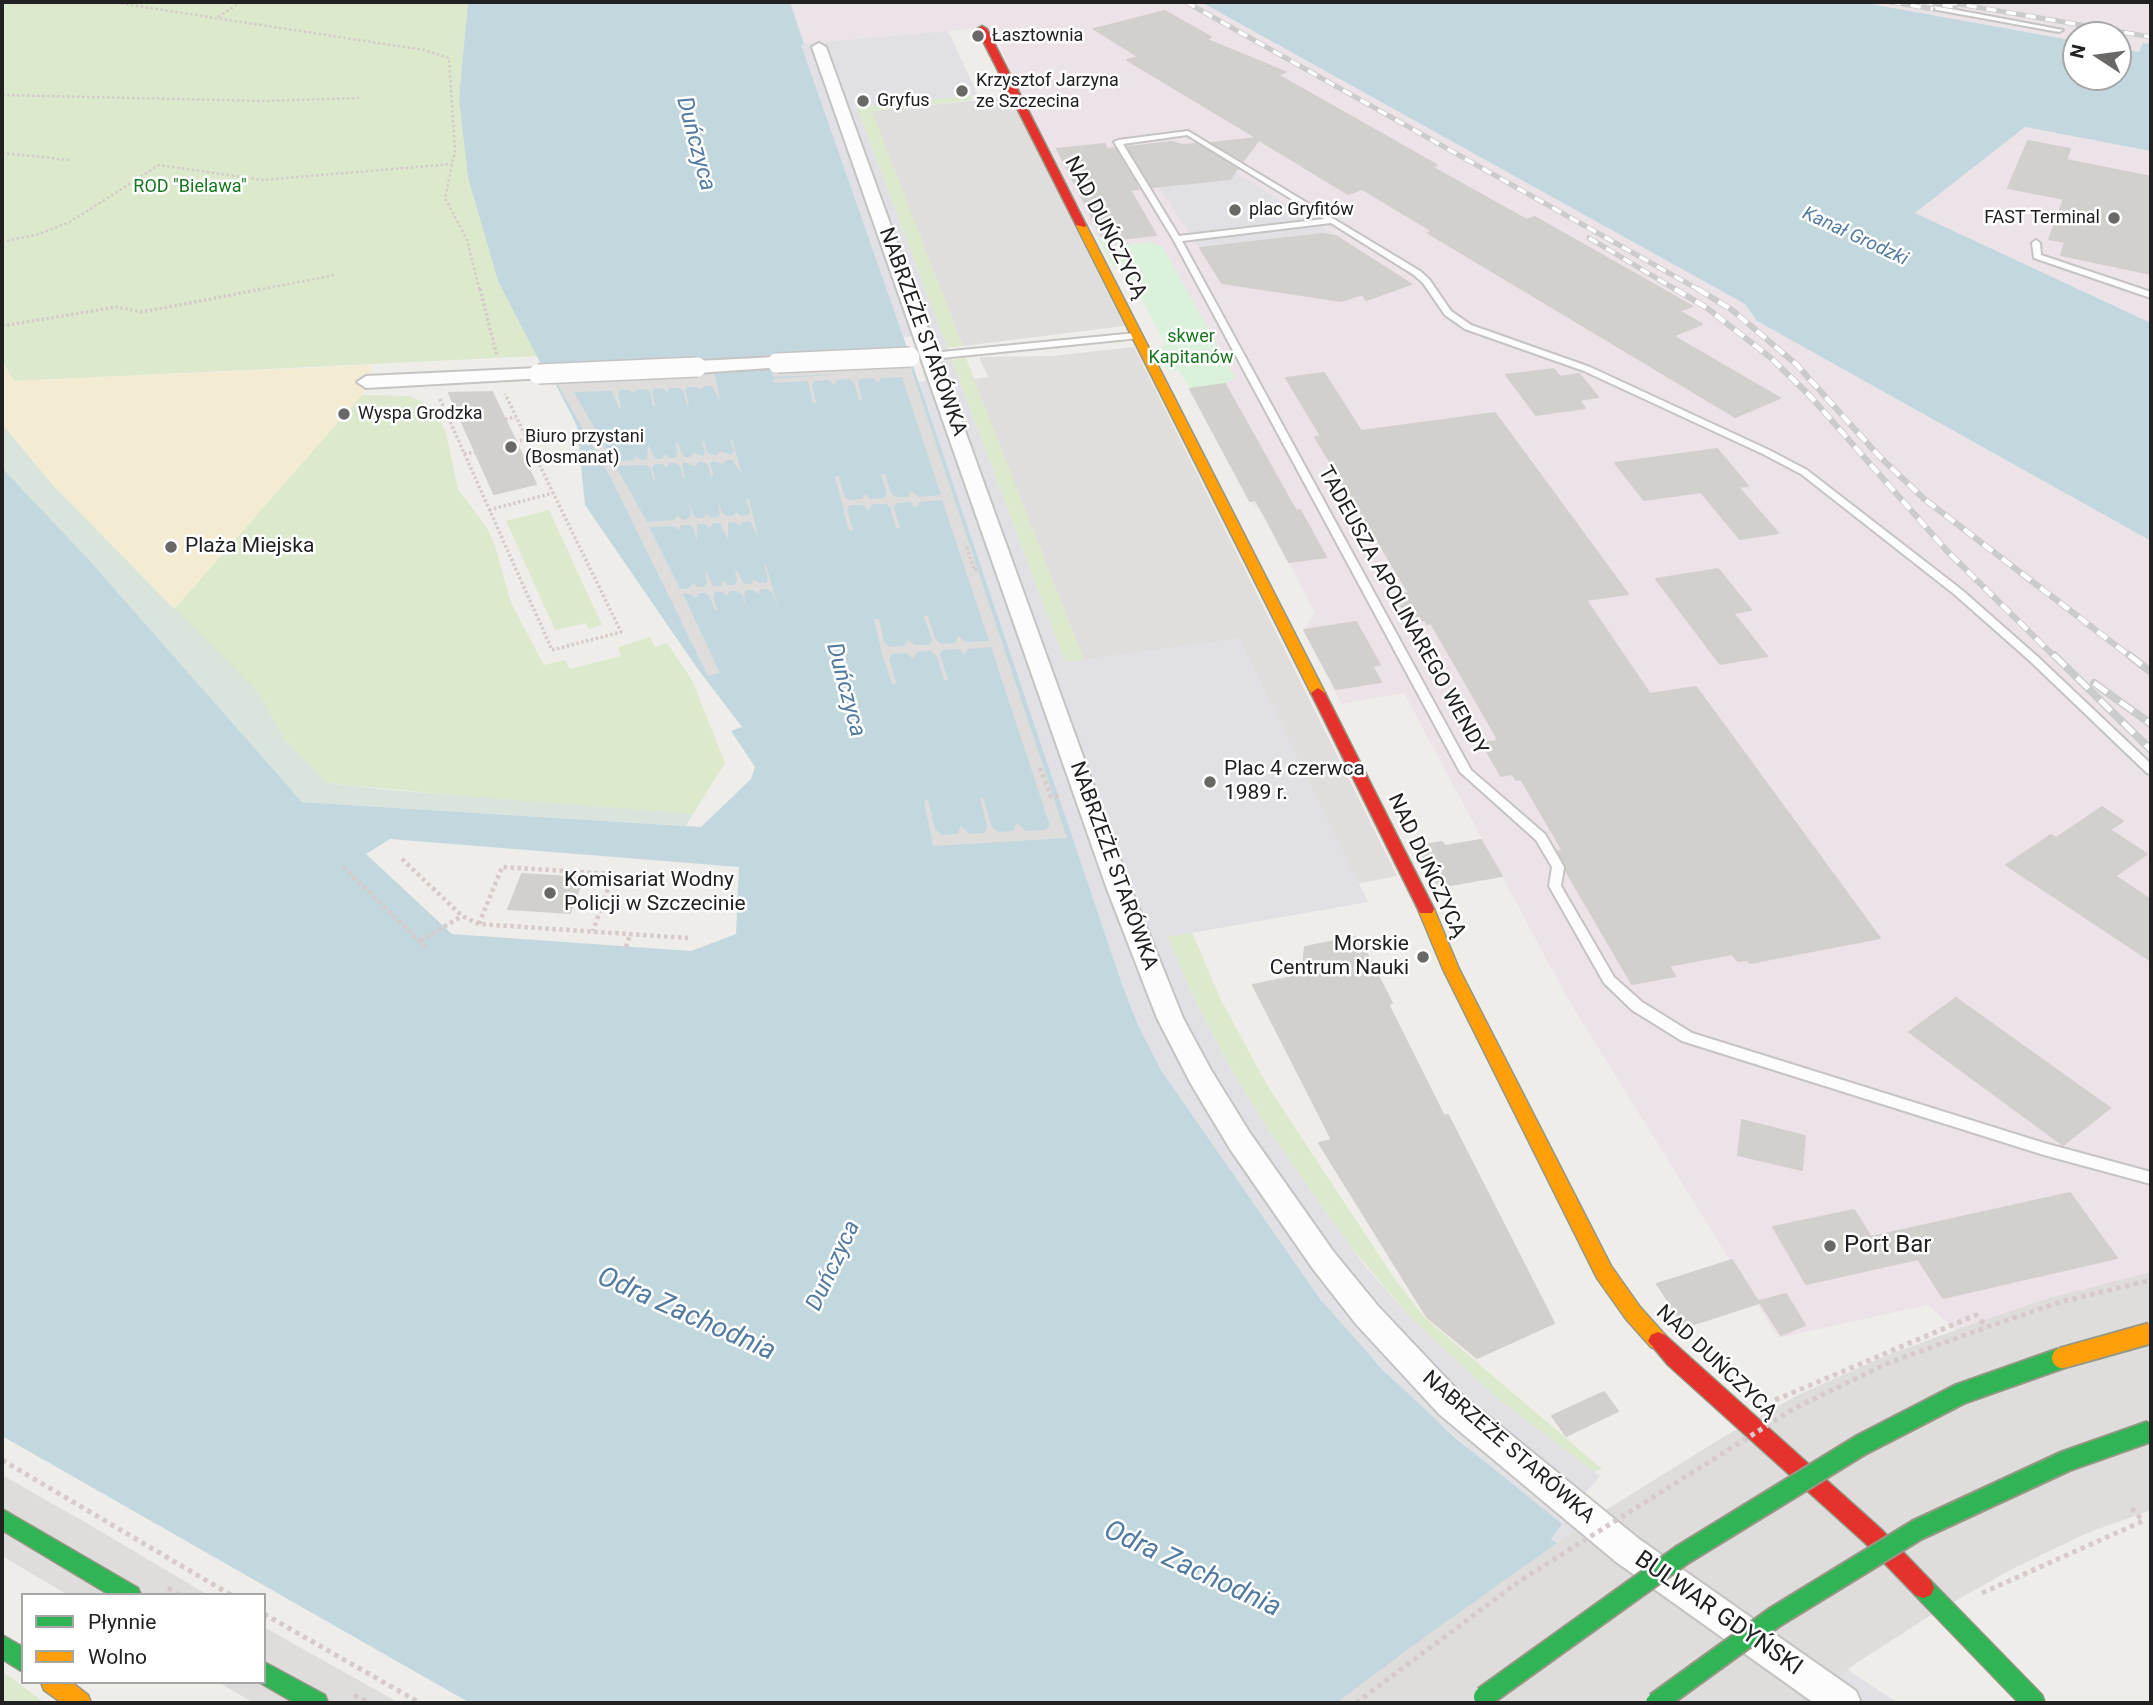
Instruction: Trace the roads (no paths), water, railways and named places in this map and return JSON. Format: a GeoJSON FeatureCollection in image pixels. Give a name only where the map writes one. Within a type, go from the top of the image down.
{"type":"FeatureCollection","features":[{"type":"Feature","properties":{"kind":"street","name":"NAD DUŃCZYCĄ"},"geometry":{"type":"LineString","coordinates":[[982,29],[1418,891],[1451,969],[1598,1262],[1629,1308],[1658,1341],[1873,1536],[2034,1703]]}},
{"type":"Feature","properties":{"kind":"street","name":"NABRZEŻE STARÓWKA"},"geometry":{"type":"LineString","coordinates":[[819,47],[880,243],[920,356],[1119,889],[1170,1018],[1201,1077],[1240,1142],[1323,1260],[1408,1361],[1493,1441],[1627,1550]]}},
{"type":"Feature","properties":{"kind":"street"},"geometry":{"type":"LineString","coordinates":[[366,382],[920,356]]}},
{"type":"Feature","properties":{"kind":"street"},"geometry":{"type":"LineString","coordinates":[[1478,1701],[1682,1555],[1861,1444],[1961,1394],[2012,1374],[2104,1344],[2151,1333]]}},
{"type":"Feature","properties":{"kind":"street"},"geometry":{"type":"LineString","coordinates":[[1656,1703],[1775,1617],[1917,1530],[2066,1461],[2151,1431]]}},
{"type":"Feature","properties":{"kind":"street"},"geometry":{"type":"LineString","coordinates":[[2,1520],[127,1593]]}},
{"type":"Feature","properties":{"kind":"street","name":"BULWAR GDYŃSKI"},"geometry":{"type":"LineString","coordinates":[[1627,1550],[1844,1703]]}},
{"type":"Feature","properties":{"kind":"street"},"geometry":{"type":"LineString","coordinates":[[2,1646],[21,1660]]}},
{"type":"Feature","properties":{"kind":"street"},"geometry":{"type":"LineString","coordinates":[[266,1674],[317,1703]]}},
{"type":"Feature","properties":{"kind":"street"},"geometry":{"type":"LineString","coordinates":[[54,1684],[80,1703]]}},
{"type":"Feature","properties":{"kind":"lane"},"geometry":{"type":"LineString","coordinates":[[1904,2],[2059,30]]}},
{"type":"Feature","properties":{"kind":"lane","name":"TADEUSZA APOLINAREGO WENDY"},"geometry":{"type":"LineString","coordinates":[[1332,220],[1188,134],[1118,142],[1177,239],[1466,772],[1541,837],[1558,867],[1555,886],[1609,980],[1637,1006],[1687,1037],[2043,1149],[2151,1178]]}},
{"type":"Feature","properties":{"kind":"lane"},"geometry":{"type":"LineString","coordinates":[[1177,239],[1332,220],[1417,273],[1426,281],[1448,313],[1468,327],[1587,369],[1804,472],[1958,592],[2034,659],[2151,770]]}},
{"type":"Feature","properties":{"kind":"lane"},"geometry":{"type":"LineString","coordinates":[[2036,243],[2037,256],[2151,295]]}},
{"type":"Feature","properties":{"kind":"lane"},"geometry":{"type":"LineString","coordinates":[[920,356],[1136,336]]}},
{"type":"Feature","properties":{"kind":"water"},"geometry":{"type":"Polygon","coordinates":[[[468,2],[790,2],[804,44],[801,45],[904,339],[1123,987],[1138,1025],[1161,1070],[1320,1299],[1382,1369],[1453,1436],[1562,1524],[1551,1539],[1785,1703],[470,1703],[2,1436],[2,468],[90,561],[302,802],[701,827],[751,779],[755,767],[731,731],[742,727],[697,668],[585,505],[577,426],[556,385],[552,385],[498,281],[468,177],[459,98],[468,2]],[[390,839],[366,854],[452,934],[691,951],[736,934],[739,867],[390,839]]]}},
{"type":"Feature","properties":{"kind":"water","name":"Kanał Grodzki"},"geometry":{"type":"Polygon","coordinates":[[[1201,2],[1860,2],[2062,38],[2062,91],[2132,91],[2132,51],[2139,52],[2143,43],[2151,44],[2151,151],[2025,127],[1915,213],[2151,323],[2151,541],[1757,321],[1745,304],[1201,2]]]}},
{"type":"Feature","properties":{"kind":"railway"},"geometry":{"type":"LineString","coordinates":[[1186,2],[1701,291]]}},
{"type":"Feature","properties":{"kind":"railway"},"geometry":{"type":"LineString","coordinates":[[1891,2],[1933,9]]}},
{"type":"Feature","properties":{"kind":"railway"},"geometry":{"type":"LineString","coordinates":[[1923,2],[1955,7]]}},
{"type":"Feature","properties":{"kind":"railway"},"geometry":{"type":"LineString","coordinates":[[1947,2],[2151,37]]}},
{"type":"Feature","properties":{"kind":"railway"},"geometry":{"type":"LineString","coordinates":[[1589,238],[1678,291]]}},
{"type":"Feature","properties":{"kind":"railway"},"geometry":{"type":"LineString","coordinates":[[1675,289],[1707,308],[1771,358],[1810,396],[1947,551],[2055,657]]}},
{"type":"Feature","properties":{"kind":"railway"},"geometry":{"type":"LineString","coordinates":[[1698,289],[1732,310],[1796,364],[1879,456],[1923,498],[2131,657]]}},
{"type":"Feature","properties":{"kind":"railway"},"geometry":{"type":"LineString","coordinates":[[2054,655],[2151,750]]}},
{"type":"Feature","properties":{"kind":"railway"},"geometry":{"type":"LineString","coordinates":[[2129,655],[2151,672]]}},
{"type":"Feature","properties":{"kind":"railway"},"geometry":{"type":"LineString","coordinates":[[2094,683],[2151,724]]}},
{"type":"Feature","properties":{"kind":"place","name":"Łasztownia"},"geometry":{"type":"Point","coordinates":[978,36]}},
{"type":"Feature","properties":{"kind":"place","name":"Krzysztof Jarzyna ze Szczecina"},"geometry":{"type":"Point","coordinates":[962,91]}},
{"type":"Feature","properties":{"kind":"place","name":"Gryfus"},"geometry":{"type":"Point","coordinates":[863,101]}},
{"type":"Feature","properties":{"kind":"place","name":"plac Gryfitów"},"geometry":{"type":"Point","coordinates":[1235,210]}},
{"type":"Feature","properties":{"kind":"place","name":"FAST Terminal"},"geometry":{"type":"Point","coordinates":[2114,218]}},
{"type":"Feature","properties":{"kind":"place","name":"Wyspa Grodzka"},"geometry":{"type":"Point","coordinates":[344,414]}},
{"type":"Feature","properties":{"kind":"place","name":"Biuro przystani (Bosmanat)"},"geometry":{"type":"Point","coordinates":[511,447]}},
{"type":"Feature","properties":{"kind":"place","name":"Plaża Miejska"},"geometry":{"type":"Point","coordinates":[171,547]}},
{"type":"Feature","properties":{"kind":"place","name":"Plac 4 czerwca 1989 r."},"geometry":{"type":"Point","coordinates":[1210,782]}},
{"type":"Feature","properties":{"kind":"place","name":"Komisariat Wodny Policji w Szczecinie"},"geometry":{"type":"Point","coordinates":[550,893]}},
{"type":"Feature","properties":{"kind":"place","name":"Morskie Centrum Nauki"},"geometry":{"type":"Point","coordinates":[1423,957]}},
{"type":"Feature","properties":{"kind":"place","name":"Port Bar"},"geometry":{"type":"Point","coordinates":[1830,1246]}},
{"type":"Feature","properties":{"kind":"water label","name":"Duńczyca"},"geometry":{"type":"Point","coordinates":[695,144]}},
{"type":"Feature","properties":{"kind":"water label","name":"Duńczyca"},"geometry":{"type":"Point","coordinates":[845,690]}},
{"type":"Feature","properties":{"kind":"water label","name":"Duńczyca"},"geometry":{"type":"Point","coordinates":[834,1266]}},
{"type":"Feature","properties":{"kind":"water label","name":"Odra Zachodnia"},"geometry":{"type":"Point","coordinates":[686,1315]}},
{"type":"Feature","properties":{"kind":"water label","name":"Odra Zachodnia"},"geometry":{"type":"Point","coordinates":[1192,1570]}},
{"type":"Feature","properties":{"kind":"park label","name":"ROD \"Bielawa\""},"geometry":{"type":"Point","coordinates":[190,187]}},
{"type":"Feature","properties":{"kind":"park label","name":"skwer Kapitanów"},"geometry":{"type":"Point","coordinates":[1191,347]}}]}
